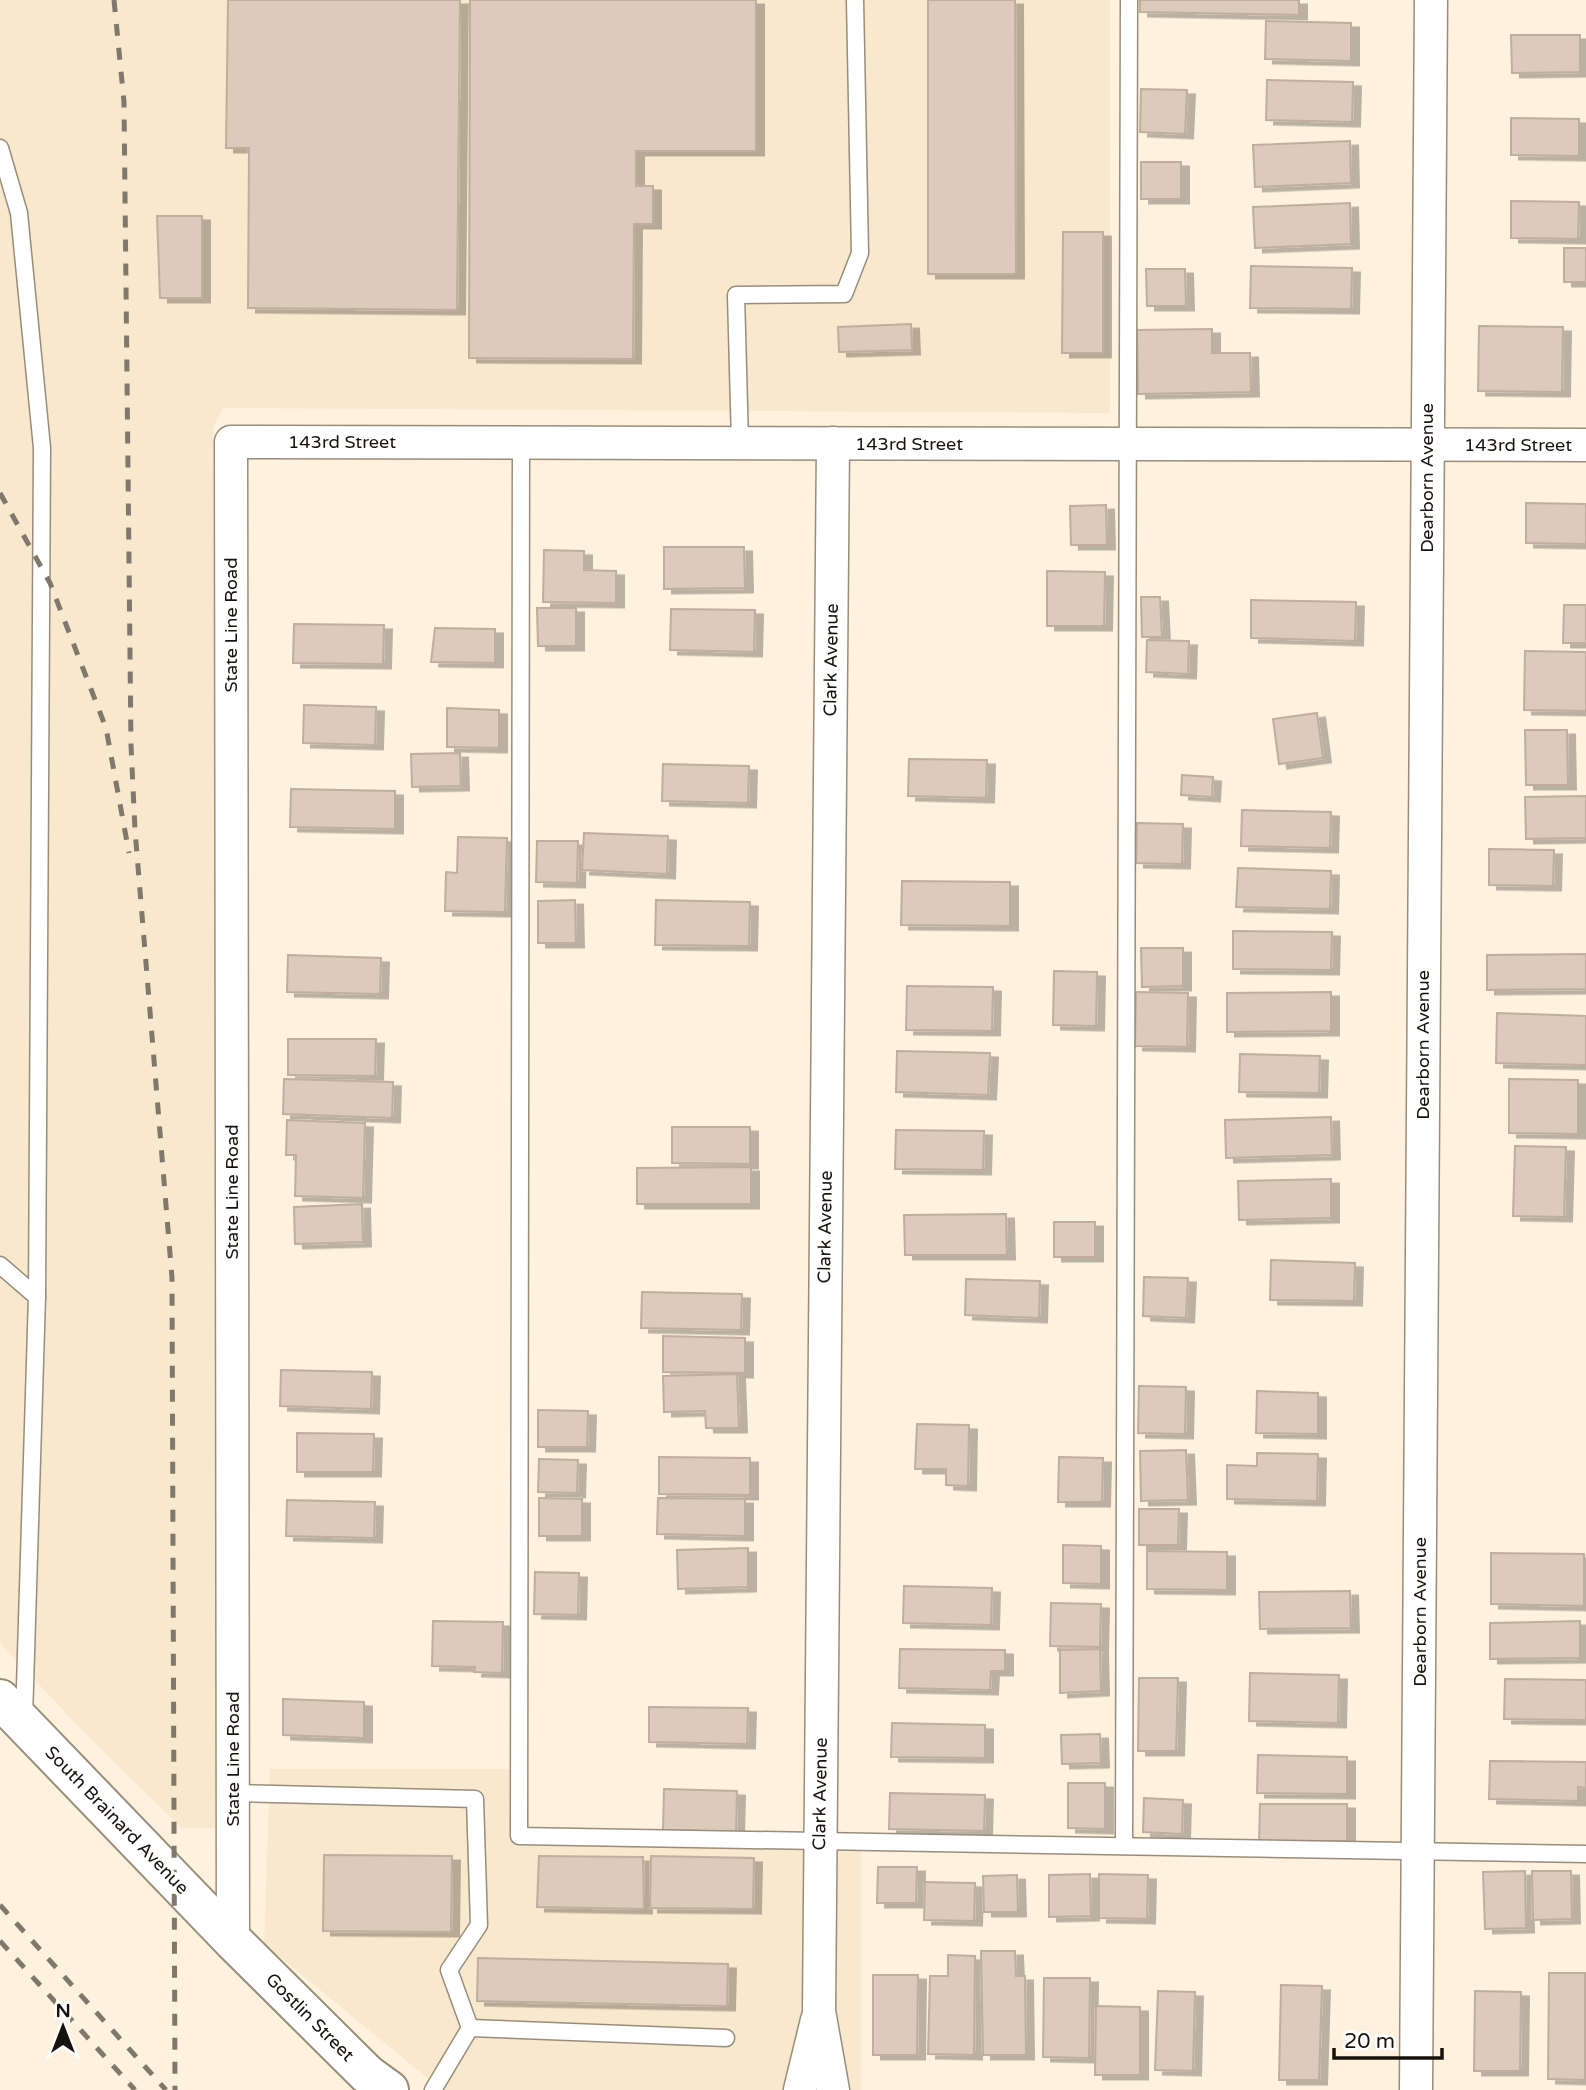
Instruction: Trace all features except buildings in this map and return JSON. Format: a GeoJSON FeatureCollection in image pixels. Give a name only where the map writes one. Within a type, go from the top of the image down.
{"type":"FeatureCollection","features":[{"type":"Feature","properties":{"kind":"main road","name":"South Brainard Avenue"},"geometry":{"type":"LineString","coordinates":[[12,1712],[233,1941]]}},
{"type":"Feature","properties":{"kind":"main road","name":"Gostlin Street"},"geometry":{"type":"LineString","coordinates":[[233,1941],[367,2074],[389,2090]]}},
{"type":"Feature","properties":{"kind":"street","name":"Dearborn Avenue"},"geometry":{"type":"LineString","coordinates":[[1416,2090],[1431,0]]}},
{"type":"Feature","properties":{"kind":"street","name":"143rd Street"},"geometry":{"type":"LineString","coordinates":[[231,442],[1586,445]]}},
{"type":"Feature","properties":{"kind":"street","name":"State Line Road"},"geometry":{"type":"LineString","coordinates":[[231,442],[233,1941]]}},
{"type":"Feature","properties":{"kind":"street","name":"Clark Avenue"},"geometry":{"type":"LineString","coordinates":[[833,443],[819,1841],[819,2011],[833,2090]]}},
{"type":"Feature","properties":{"kind":"street","name":"Clark Avenue"},"geometry":{"type":"LineString","coordinates":[[800,2090],[819,2011]]}},
{"type":"Feature","properties":{"kind":"lane"},"geometry":{"type":"LineString","coordinates":[[740,443],[736,295],[844,294],[860,253],[855,0]]}},
{"type":"Feature","properties":{"kind":"lane"},"geometry":{"type":"LineString","coordinates":[[1124,1846],[1129,0]]}},
{"type":"Feature","properties":{"kind":"lane"},"geometry":{"type":"LineString","coordinates":[[0,148],[19,213],[42,448],[37,1297],[12,1712]]}},
{"type":"Feature","properties":{"kind":"lane"},"geometry":{"type":"LineString","coordinates":[[521,443],[519,1836],[1586,1853]]}},
{"type":"Feature","properties":{"kind":"lane"},"geometry":{"type":"LineString","coordinates":[[0,1265],[37,1297]]}},
{"type":"Feature","properties":{"kind":"lane"},"geometry":{"type":"LineString","coordinates":[[233,1793],[475,1799],[479,1925],[449,1970],[470,2028]]}},
{"type":"Feature","properties":{"kind":"lane"},"geometry":{"type":"LineString","coordinates":[[470,2028],[726,2038]]}},
{"type":"Feature","properties":{"kind":"lane"},"geometry":{"type":"LineString","coordinates":[[433,2090],[470,2028]]}},
{"type":"Feature","properties":{"kind":"shaded area"},"geometry":{"type":"Polygon","coordinates":[[[0,0],[1110,0],[1110,413],[223,408],[213,428],[215,1828],[181,1828],[78,1726],[0,1643],[0,0]]]}},
{"type":"Feature","properties":{"kind":"shaded area"},"geometry":{"type":"Polygon","coordinates":[[[270,1769],[528,1769],[530,1830],[861,1834],[861,2090],[442,2090],[264,1944],[270,1769]]]}},
{"type":"Feature","properties":{"kind":"railway"},"geometry":{"type":"LineString","coordinates":[[114,0],[124,102],[131,745],[135,830],[172,1278],[175,2090]]}},
{"type":"Feature","properties":{"kind":"railway"},"geometry":{"type":"LineString","coordinates":[[0,493],[50,583],[106,728],[129,853]]}},
{"type":"Feature","properties":{"kind":"railway"},"geometry":{"type":"LineString","coordinates":[[0,1905],[166,2090]]}},
{"type":"Feature","properties":{"kind":"railway"},"geometry":{"type":"LineString","coordinates":[[0,1941],[135,2090]]}}]}
